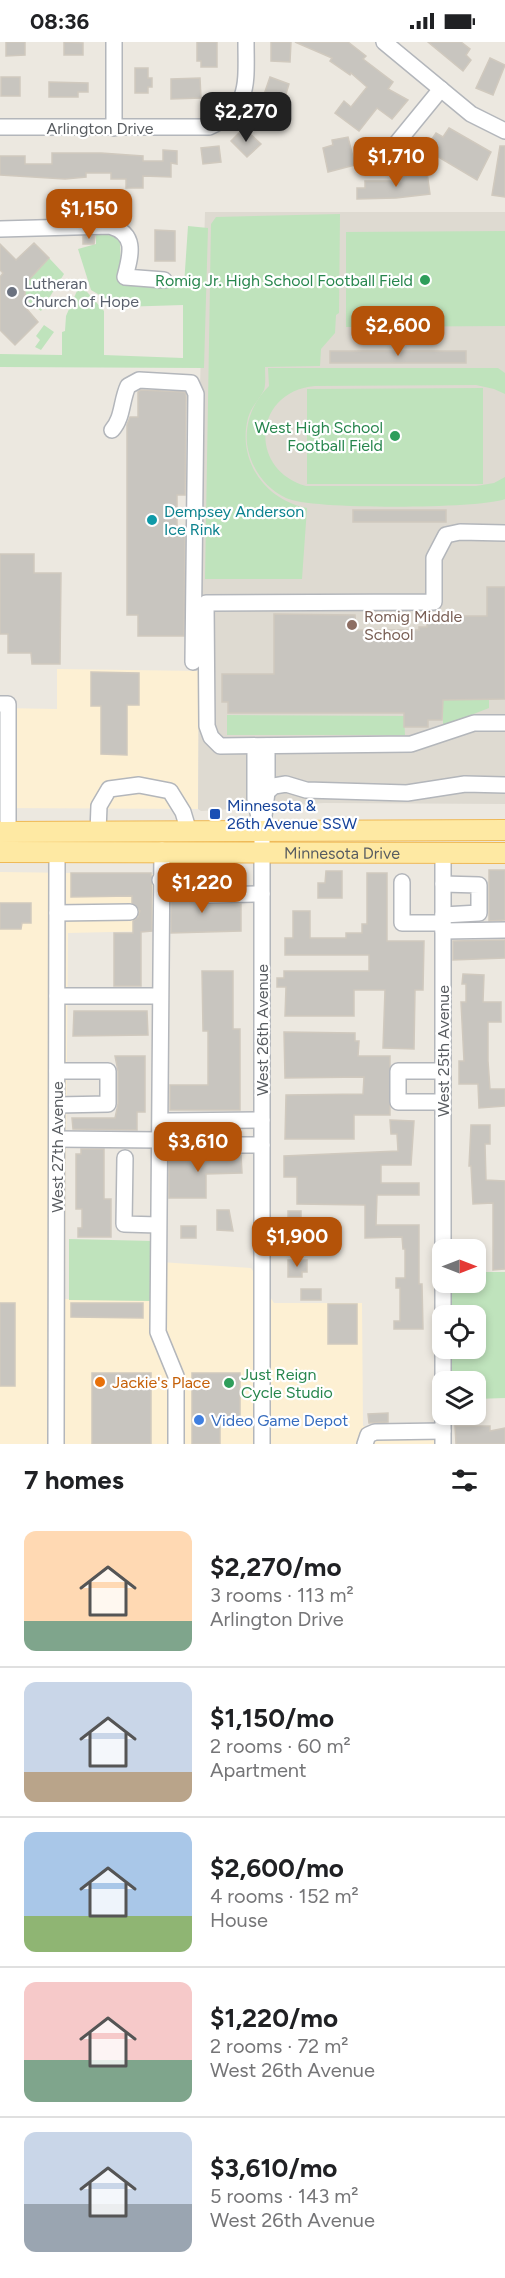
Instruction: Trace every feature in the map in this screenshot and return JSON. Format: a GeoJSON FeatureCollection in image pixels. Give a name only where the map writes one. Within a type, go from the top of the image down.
{"type":"FeatureCollection","features":[{"type":"Feature","properties":{"kind":"main road","name":"Minnesota Drive"},"geometry":{"type":"LineString","coordinates":[[4,832],[505,830]]}},
{"type":"Feature","properties":{"kind":"main road","name":"Minnesota Drive"},"geometry":{"type":"LineString","coordinates":[[0,852],[162,850],[505,853]]}},
{"type":"Feature","properties":{"kind":"street"},"geometry":{"type":"LineString","coordinates":[[114,42],[114,128]]}},
{"type":"Feature","properties":{"kind":"street","name":"Arlington Drive"},"geometry":{"type":"LineString","coordinates":[[0,127],[201,128],[218,123],[232,114],[244,92],[246,42]]}},
{"type":"Feature","properties":{"kind":"street"},"geometry":{"type":"LineString","coordinates":[[384,42],[484,123],[505,131]]}},
{"type":"Feature","properties":{"kind":"street"},"geometry":{"type":"LineString","coordinates":[[396,144],[441,89]]}},
{"type":"Feature","properties":{"kind":"street"},"geometry":{"type":"LineString","coordinates":[[0,230],[110,226],[120,229],[129,238],[132,250],[125,277],[164,280]]}},
{"type":"Feature","properties":{"kind":"street"},"geometry":{"type":"LineString","coordinates":[[112,430],[120,422],[122,400],[128,386],[139,380],[191,383],[196,394],[193,662]]}},
{"type":"Feature","properties":{"kind":"street"},"geometry":{"type":"LineString","coordinates":[[505,533],[460,532],[446,535],[434,558],[434,602],[206,603],[207,726],[211,737],[220,746],[411,744],[474,723],[505,723]]}},
{"type":"Feature","properties":{"kind":"street"},"geometry":{"type":"LineString","coordinates":[[0,704],[8,704],[4,832]]}},
{"type":"Feature","properties":{"kind":"street"},"geometry":{"type":"LineString","coordinates":[[261,746],[267,792],[262,832]]}},
{"type":"Feature","properties":{"kind":"street"},"geometry":{"type":"LineString","coordinates":[[261,746],[255,799],[262,832]]}},
{"type":"Feature","properties":{"kind":"street"},"geometry":{"type":"LineString","coordinates":[[267,792],[274,786],[286,784],[306,790],[407,793],[465,784],[505,785]]}},
{"type":"Feature","properties":{"kind":"street"},"geometry":{"type":"LineString","coordinates":[[98,832],[99,806],[109,789],[139,785],[170,792],[183,812],[189,832]]}},
{"type":"Feature","properties":{"kind":"street","name":"West 26th Avenue"},"geometry":{"type":"LineString","coordinates":[[262,832],[262,1444]]}},
{"type":"Feature","properties":{"kind":"street"},"geometry":{"type":"LineString","coordinates":[[162,850],[159,996],[164,1143],[158,1225],[158,1332],[176,1376],[176,1444]]}},
{"type":"Feature","properties":{"kind":"street","name":"West 27th Avenue"},"geometry":{"type":"LineString","coordinates":[[56,1444],[57,851]]}},
{"type":"Feature","properties":{"kind":"street","name":"West 25th Avenue"},"geometry":{"type":"LineString","coordinates":[[443,853],[443,1239]]}},
{"type":"Feature","properties":{"kind":"street"},"geometry":{"type":"LineString","coordinates":[[160,880],[206,880],[209,895],[262,894]]}},
{"type":"Feature","properties":{"kind":"street"},"geometry":{"type":"LineString","coordinates":[[402,882],[402,923],[443,923],[505,930]]}},
{"type":"Feature","properties":{"kind":"street"},"geometry":{"type":"LineString","coordinates":[[443,884],[479,885],[479,913],[443,923]]}},
{"type":"Feature","properties":{"kind":"street"},"geometry":{"type":"LineString","coordinates":[[57,913],[130,912]]}},
{"type":"Feature","properties":{"kind":"street"},"geometry":{"type":"LineString","coordinates":[[57,996],[159,996]]}},
{"type":"Feature","properties":{"kind":"street"},"geometry":{"type":"LineString","coordinates":[[57,1071],[108,1071],[108,1104],[57,1105]]}},
{"type":"Feature","properties":{"kind":"street"},"geometry":{"type":"LineString","coordinates":[[443,1071],[398,1071],[398,1102],[443,1102]]}},
{"type":"Feature","properties":{"kind":"street"},"geometry":{"type":"LineString","coordinates":[[168,1121],[262,1120]]}},
{"type":"Feature","properties":{"kind":"street"},"geometry":{"type":"LineString","coordinates":[[57,1139],[262,1145]]}},
{"type":"Feature","properties":{"kind":"street"},"geometry":{"type":"LineString","coordinates":[[125,1158],[124,1224],[158,1225]]}},
{"type":"Feature","properties":{"kind":"street"},"geometry":{"type":"LineString","coordinates":[[365,1444],[368,1435],[375,1432],[443,1438]]}},
{"type":"Feature","properties":{"kind":"shaded area"},"geometry":{"type":"Polygon","coordinates":[[[205,212],[505,212],[505,804],[324,803],[201,811],[198,809],[200,386],[205,212]]]}},
{"type":"Feature","properties":{"kind":"shaded area"},"geometry":{"type":"Polygon","coordinates":[[[57,669],[200,671],[198,809],[0,808],[0,708],[57,709],[57,669]]]}},
{"type":"Feature","properties":{"kind":"shaded area"},"geometry":{"type":"Polygon","coordinates":[[[0,872],[156,874],[155,931],[68,933],[65,1299],[158,1301],[160,1262],[251,1268],[274,1303],[362,1303],[363,1426],[435,1429],[435,1444],[0,1444],[0,872]]]}},
{"type":"Feature","properties":{"kind":"green space"},"geometry":{"type":"Polygon","coordinates":[[[340,214],[339,313],[336,315],[335,333],[321,349],[320,366],[265,367],[264,390],[249,414],[246,434],[251,463],[267,487],[292,504],[307,508],[302,579],[205,579],[211,224],[216,217],[340,214]]]}},
{"type":"Feature","properties":{"kind":"green space"},"geometry":{"type":"Polygon","coordinates":[[[188,226],[208,228],[204,368],[0,367],[0,354],[62,355],[62,332],[65,331],[66,316],[80,284],[104,311],[104,355],[183,358],[183,305],[120,307],[91,290],[78,249],[96,244],[96,233],[120,237],[121,281],[184,285],[188,226]]]}},
{"type":"Feature","properties":{"kind":"green space","name":"Romig Jr. High School Football Field"},"geometry":{"type":"Polygon","coordinates":[[[505,231],[505,326],[346,327],[346,232],[505,231]]]}},
{"type":"Feature","properties":{"kind":"green space"},"geometry":{"type":"Polygon","coordinates":[[[49,258],[64,274],[41,311],[25,299],[25,284],[49,258]]]}},
{"type":"Feature","properties":{"kind":"green space"},"geometry":{"type":"Polygon","coordinates":[[[44,325],[54,332],[41,350],[35,347],[40,340],[36,336],[44,325]]]}},
{"type":"Feature","properties":{"kind":"green space"},"geometry":{"type":"Polygon","coordinates":[[[268,368],[498,368],[505,373],[505,394],[476,385],[315,386],[295,391],[280,401],[270,415],[266,432],[267,448],[274,464],[287,477],[306,486],[476,486],[494,483],[505,477],[505,499],[463,505],[395,507],[326,505],[301,502],[278,494],[265,483],[255,469],[247,444],[247,428],[251,413],[269,386],[268,368]]]}},
{"type":"Feature","properties":{"kind":"green space","name":"West High School Football Field"},"geometry":{"type":"Polygon","coordinates":[[[483,388],[483,484],[307,484],[307,389],[483,388]]]}},
{"type":"Feature","properties":{"kind":"green space"},"geometry":{"type":"Polygon","coordinates":[[[489,699],[489,708],[443,726],[443,700],[489,699]]]}},
{"type":"Feature","properties":{"kind":"green space"},"geometry":{"type":"Polygon","coordinates":[[[227,715],[404,716],[405,735],[227,735],[227,715]]]}},
{"type":"Feature","properties":{"kind":"green space"},"geometry":{"type":"Polygon","coordinates":[[[69,1239],[153,1241],[152,1301],[69,1300],[69,1239]]]}},
{"type":"Feature","properties":{"kind":"green space"},"geometry":{"type":"Polygon","coordinates":[[[486,1272],[505,1272],[505,1398],[486,1399],[486,1371],[451,1371],[451,1359],[486,1359],[486,1305],[451,1305],[451,1293],[486,1293],[486,1272]]]}},
{"type":"Feature","properties":{"kind":"building"},"geometry":{"type":"Polygon","coordinates":[[[6,42],[25,42],[25,55],[6,56],[6,42]]]}},
{"type":"Feature","properties":{"kind":"building"},"geometry":{"type":"Polygon","coordinates":[[[64,42],[83,43],[83,55],[64,55],[64,42]]]}},
{"type":"Feature","properties":{"kind":"building"},"geometry":{"type":"Polygon","coordinates":[[[197,42],[217,42],[217,67],[201,67],[201,61],[197,61],[197,42]]]}},
{"type":"Feature","properties":{"kind":"building"},"geometry":{"type":"Polygon","coordinates":[[[271,42],[291,42],[290,62],[271,61],[271,42]]]}},
{"type":"Feature","properties":{"kind":"building"},"geometry":{"type":"Polygon","coordinates":[[[295,42],[348,42],[366,56],[363,59],[393,82],[388,89],[408,100],[392,119],[377,108],[359,131],[335,113],[344,101],[351,107],[367,87],[351,73],[350,75],[330,61],[332,58],[295,42]]]}},
{"type":"Feature","properties":{"kind":"building"},"geometry":{"type":"Polygon","coordinates":[[[428,42],[461,42],[470,49],[466,55],[471,60],[463,71],[428,42]]]}},
{"type":"Feature","properties":{"kind":"building"},"geometry":{"type":"Polygon","coordinates":[[[490,58],[505,65],[493,95],[476,88],[490,58]]]}},
{"type":"Feature","properties":{"kind":"building"},"geometry":{"type":"Polygon","coordinates":[[[135,68],[148,68],[148,78],[152,78],[152,87],[148,87],[148,93],[135,93],[135,68]]]}},
{"type":"Feature","properties":{"kind":"building"},"geometry":{"type":"Polygon","coordinates":[[[1,77],[20,77],[20,96],[1,96],[1,77]]]}},
{"type":"Feature","properties":{"kind":"building"},"geometry":{"type":"Polygon","coordinates":[[[270,77],[289,84],[280,114],[260,106],[270,77]]]}},
{"type":"Feature","properties":{"kind":"building"},"geometry":{"type":"Polygon","coordinates":[[[200,78],[201,98],[171,99],[171,79],[200,78]]]}},
{"type":"Feature","properties":{"kind":"building"},"geometry":{"type":"Polygon","coordinates":[[[49,82],[88,83],[88,92],[78,92],[78,97],[49,97],[49,82]]]}},
{"type":"Feature","properties":{"kind":"building"},"geometry":{"type":"Polygon","coordinates":[[[244,128],[261,144],[247,157],[231,141],[244,128]]]}},
{"type":"Feature","properties":{"kind":"building"},"geometry":{"type":"Polygon","coordinates":[[[449,128],[491,152],[477,180],[425,149],[436,133],[443,137],[449,128]]]}},
{"type":"Feature","properties":{"kind":"building"},"geometry":{"type":"Polygon","coordinates":[[[348,137],[355,165],[328,172],[323,148],[333,145],[332,140],[348,137]]]}},
{"type":"Feature","properties":{"kind":"building"},"geometry":{"type":"Polygon","coordinates":[[[219,146],[221,162],[203,164],[201,148],[219,146]]]}},
{"type":"Feature","properties":{"kind":"building"},"geometry":{"type":"Polygon","coordinates":[[[500,146],[505,146],[505,197],[492,195],[500,146]]]}},
{"type":"Feature","properties":{"kind":"building"},"geometry":{"type":"Polygon","coordinates":[[[163,150],[177,151],[177,164],[171,163],[171,177],[143,176],[143,188],[126,188],[126,179],[111,179],[111,173],[86,173],[86,177],[65,179],[0,175],[0,156],[25,156],[25,164],[52,164],[52,153],[143,156],[143,161],[163,161],[163,150]]]}},
{"type":"Feature","properties":{"kind":"building"},"geometry":{"type":"Polygon","coordinates":[[[427,172],[430,194],[357,199],[357,188],[365,188],[365,181],[401,181],[400,176],[427,172]]]}},
{"type":"Feature","properties":{"kind":"building"},"geometry":{"type":"Polygon","coordinates":[[[155,230],[175,231],[175,261],[155,261],[155,230]]]}},
{"type":"Feature","properties":{"kind":"building"},"geometry":{"type":"Polygon","coordinates":[[[83,236],[95,236],[94,244],[83,244],[83,236]]]}},
{"type":"Feature","properties":{"kind":"building","name":"Lutheran Church of Hope"},"geometry":{"type":"Polygon","coordinates":[[[34,243],[49,258],[25,284],[25,307],[38,322],[15,345],[0,330],[0,277],[3,273],[0,270],[0,244],[16,260],[34,243]]]}},
{"type":"Feature","properties":{"kind":"building"},"geometry":{"type":"Polygon","coordinates":[[[330,351],[466,351],[466,363],[330,363],[330,351]]]}},
{"type":"Feature","properties":{"kind":"building","name":"Dempsey Anderson Ice Rink"},"geometry":{"type":"Polygon","coordinates":[[[141,390],[185,392],[186,396],[185,495],[177,495],[177,529],[185,529],[184,636],[138,636],[138,615],[127,615],[127,425],[130,417],[138,417],[138,392],[141,390]]]}},
{"type":"Feature","properties":{"kind":"building"},"geometry":{"type":"Polygon","coordinates":[[[353,510],[446,510],[446,522],[353,522],[353,510]]]}},
{"type":"Feature","properties":{"kind":"building"},"geometry":{"type":"Polygon","coordinates":[[[0,554],[34,554],[34,573],[61,573],[60,664],[32,664],[31,653],[8,653],[8,634],[0,634],[0,554]]]}},
{"type":"Feature","properties":{"kind":"building","name":"Romig Middle School"},"geometry":{"type":"Polygon","coordinates":[[[487,587],[505,587],[505,699],[443,700],[442,720],[428,720],[428,727],[404,727],[404,713],[228,713],[228,702],[222,702],[222,674],[274,674],[274,614],[355,615],[356,630],[419,630],[419,627],[427,627],[427,616],[487,616],[487,587]]]}},
{"type":"Feature","properties":{"kind":"building"},"geometry":{"type":"Polygon","coordinates":[[[91,672],[139,673],[139,705],[127,705],[127,755],[101,754],[101,706],[91,706],[91,672]]]}},
{"type":"Feature","properties":{"kind":"building"},"geometry":{"type":"Polygon","coordinates":[[[489,870],[505,870],[505,920],[489,921],[489,870]]]}},
{"type":"Feature","properties":{"kind":"building"},"geometry":{"type":"Polygon","coordinates":[[[326,871],[342,871],[342,898],[318,898],[318,883],[325,883],[326,871]]]}},
{"type":"Feature","properties":{"kind":"building"},"geometry":{"type":"Polygon","coordinates":[[[212,872],[240,872],[240,883],[217,884],[212,872]]]}},
{"type":"Feature","properties":{"kind":"building"},"geometry":{"type":"Polygon","coordinates":[[[71,873],[151,873],[152,931],[141,932],[141,986],[114,986],[114,933],[133,933],[133,921],[138,917],[140,911],[132,903],[132,896],[71,897],[71,873]]]}},
{"type":"Feature","properties":{"kind":"building"},"geometry":{"type":"Polygon","coordinates":[[[367,873],[387,873],[387,941],[424,941],[423,990],[415,990],[414,1049],[383,1048],[385,990],[354,990],[354,1016],[285,1016],[286,987],[277,987],[277,978],[284,978],[284,971],[369,971],[369,955],[285,955],[285,938],[293,938],[293,911],[310,911],[310,938],[346,938],[346,933],[362,933],[362,924],[367,924],[367,873]]]}},
{"type":"Feature","properties":{"kind":"building"},"geometry":{"type":"Polygon","coordinates":[[[171,890],[198,890],[201,901],[206,904],[241,904],[241,931],[171,933],[171,890]]]}},
{"type":"Feature","properties":{"kind":"building"},"geometry":{"type":"Polygon","coordinates":[[[0,903],[31,903],[31,923],[22,923],[21,929],[0,929],[0,903]]]}},
{"type":"Feature","properties":{"kind":"building"},"geometry":{"type":"Polygon","coordinates":[[[505,940],[505,958],[453,960],[453,941],[505,940]]]}},
{"type":"Feature","properties":{"kind":"building"},"geometry":{"type":"Polygon","coordinates":[[[202,971],[233,971],[233,1029],[240,1029],[240,1110],[170,1110],[170,1085],[208,1085],[208,1031],[203,1031],[202,971]]]}},
{"type":"Feature","properties":{"kind":"building"},"geometry":{"type":"Polygon","coordinates":[[[463,974],[484,975],[483,1002],[501,1002],[501,1022],[488,1022],[488,1061],[490,1089],[505,1089],[505,1106],[479,1108],[478,1084],[459,1084],[459,1061],[464,1061],[461,1002],[466,1002],[466,984],[462,984],[463,974]]]}},
{"type":"Feature","properties":{"kind":"building"},"geometry":{"type":"Polygon","coordinates":[[[74,1011],[147,1011],[148,1035],[73,1036],[74,1011]]]}},
{"type":"Feature","properties":{"kind":"building"},"geometry":{"type":"Polygon","coordinates":[[[284,1032],[355,1033],[355,1041],[359,1041],[358,1056],[390,1056],[390,1115],[354,1115],[354,1139],[285,1139],[286,1095],[363,1094],[364,1077],[285,1078],[284,1032]]]}},
{"type":"Feature","properties":{"kind":"building"},"geometry":{"type":"Polygon","coordinates":[[[115,1056],[145,1056],[145,1112],[137,1112],[137,1130],[73,1129],[72,1118],[115,1118],[118,1104],[118,1071],[115,1056]]]}},
{"type":"Feature","properties":{"kind":"building"},"geometry":{"type":"Polygon","coordinates":[[[390,1120],[414,1121],[411,1165],[381,1165],[381,1183],[419,1183],[419,1195],[377,1195],[376,1225],[419,1225],[419,1284],[422,1284],[423,1329],[394,1329],[394,1321],[400,1321],[400,1288],[396,1288],[396,1278],[405,1278],[405,1249],[403,1249],[402,1237],[365,1238],[365,1205],[297,1204],[297,1177],[284,1177],[284,1156],[398,1151],[397,1134],[391,1134],[390,1120]]]}},
{"type":"Feature","properties":{"kind":"building"},"geometry":{"type":"Polygon","coordinates":[[[471,1125],[490,1125],[490,1144],[485,1144],[486,1180],[505,1181],[505,1269],[493,1270],[493,1203],[473,1204],[471,1166],[469,1166],[471,1125]]]}},
{"type":"Feature","properties":{"kind":"building"},"geometry":{"type":"Polygon","coordinates":[[[81,1149],[104,1149],[104,1199],[111,1199],[111,1237],[78,1237],[78,1228],[82,1228],[82,1209],[76,1209],[76,1154],[81,1154],[81,1149]]]}},
{"type":"Feature","properties":{"kind":"building"},"geometry":{"type":"Polygon","coordinates":[[[169,1155],[241,1155],[242,1173],[206,1174],[206,1198],[169,1198],[169,1155]]]}},
{"type":"Feature","properties":{"kind":"building"},"geometry":{"type":"Polygon","coordinates":[[[217,1210],[229,1210],[233,1231],[217,1230],[217,1210]]]}},
{"type":"Feature","properties":{"kind":"building"},"geometry":{"type":"Polygon","coordinates":[[[288,1211],[301,1211],[301,1228],[288,1228],[288,1211]]]}},
{"type":"Feature","properties":{"kind":"building"},"geometry":{"type":"Polygon","coordinates":[[[181,1226],[196,1226],[196,1238],[181,1238],[181,1226]]]}},
{"type":"Feature","properties":{"kind":"building"},"geometry":{"type":"Polygon","coordinates":[[[288,1260],[307,1260],[307,1272],[302,1272],[302,1277],[288,1277],[288,1260]]]}},
{"type":"Feature","properties":{"kind":"building"},"geometry":{"type":"Polygon","coordinates":[[[301,1289],[321,1289],[321,1300],[301,1300],[301,1289]]]}},
{"type":"Feature","properties":{"kind":"building"},"geometry":{"type":"Polygon","coordinates":[[[0,1303],[15,1303],[15,1386],[0,1386],[0,1303]]]}},
{"type":"Feature","properties":{"kind":"building"},"geometry":{"type":"Polygon","coordinates":[[[71,1303],[143,1303],[143,1318],[71,1317],[71,1303]]]}},
{"type":"Feature","properties":{"kind":"building"},"geometry":{"type":"Polygon","coordinates":[[[328,1304],[357,1304],[357,1344],[328,1344],[328,1304]]]}},
{"type":"Feature","properties":{"kind":"building"},"geometry":{"type":"Polygon","coordinates":[[[92,1373],[151,1373],[151,1444],[92,1444],[92,1373]]]}},
{"type":"Feature","properties":{"kind":"building"},"geometry":{"type":"Polygon","coordinates":[[[192,1373],[240,1373],[240,1417],[220,1417],[220,1444],[192,1444],[192,1373]]]}},
{"type":"Feature","properties":{"kind":"building"},"geometry":{"type":"Polygon","coordinates":[[[388,1413],[388,1422],[369,1423],[368,1414],[388,1413]]]}},
{"type":"Feature","properties":{"kind":"building"},"geometry":{"type":"Polygon","coordinates":[[[455,1426],[490,1426],[490,1431],[505,1428],[505,1444],[456,1444],[455,1426]]]}},
{"type":"Feature","properties":{"kind":"place","name":"Romig Jr. High School Football Field"},"geometry":{"type":"Point","coordinates":[425,280]}},
{"type":"Feature","properties":{"kind":"place","name":"Lutheran Church of Hope"},"geometry":{"type":"Point","coordinates":[12,292]}},
{"type":"Feature","properties":{"kind":"place","name":"West High School Football Field"},"geometry":{"type":"Point","coordinates":[395,436]}},
{"type":"Feature","properties":{"kind":"place","name":"Dempsey Anderson Ice Rink"},"geometry":{"type":"Point","coordinates":[152,520]}},
{"type":"Feature","properties":{"kind":"place","name":"Romig Middle School"},"geometry":{"type":"Point","coordinates":[352,625]}},
{"type":"Feature","properties":{"kind":"place","name":"Minnesota & 26th Avenue SSW"},"geometry":{"type":"Point","coordinates":[215,814]}},
{"type":"Feature","properties":{"kind":"place","name":"Jackie's Place"},"geometry":{"type":"Point","coordinates":[100,1382]}},
{"type":"Feature","properties":{"kind":"place","name":"Just Reign Cycle Studio"},"geometry":{"type":"Point","coordinates":[229,1383]}},
{"type":"Feature","properties":{"kind":"place","name":"Video Game Depot"},"geometry":{"type":"Point","coordinates":[199,1420]}}]}
